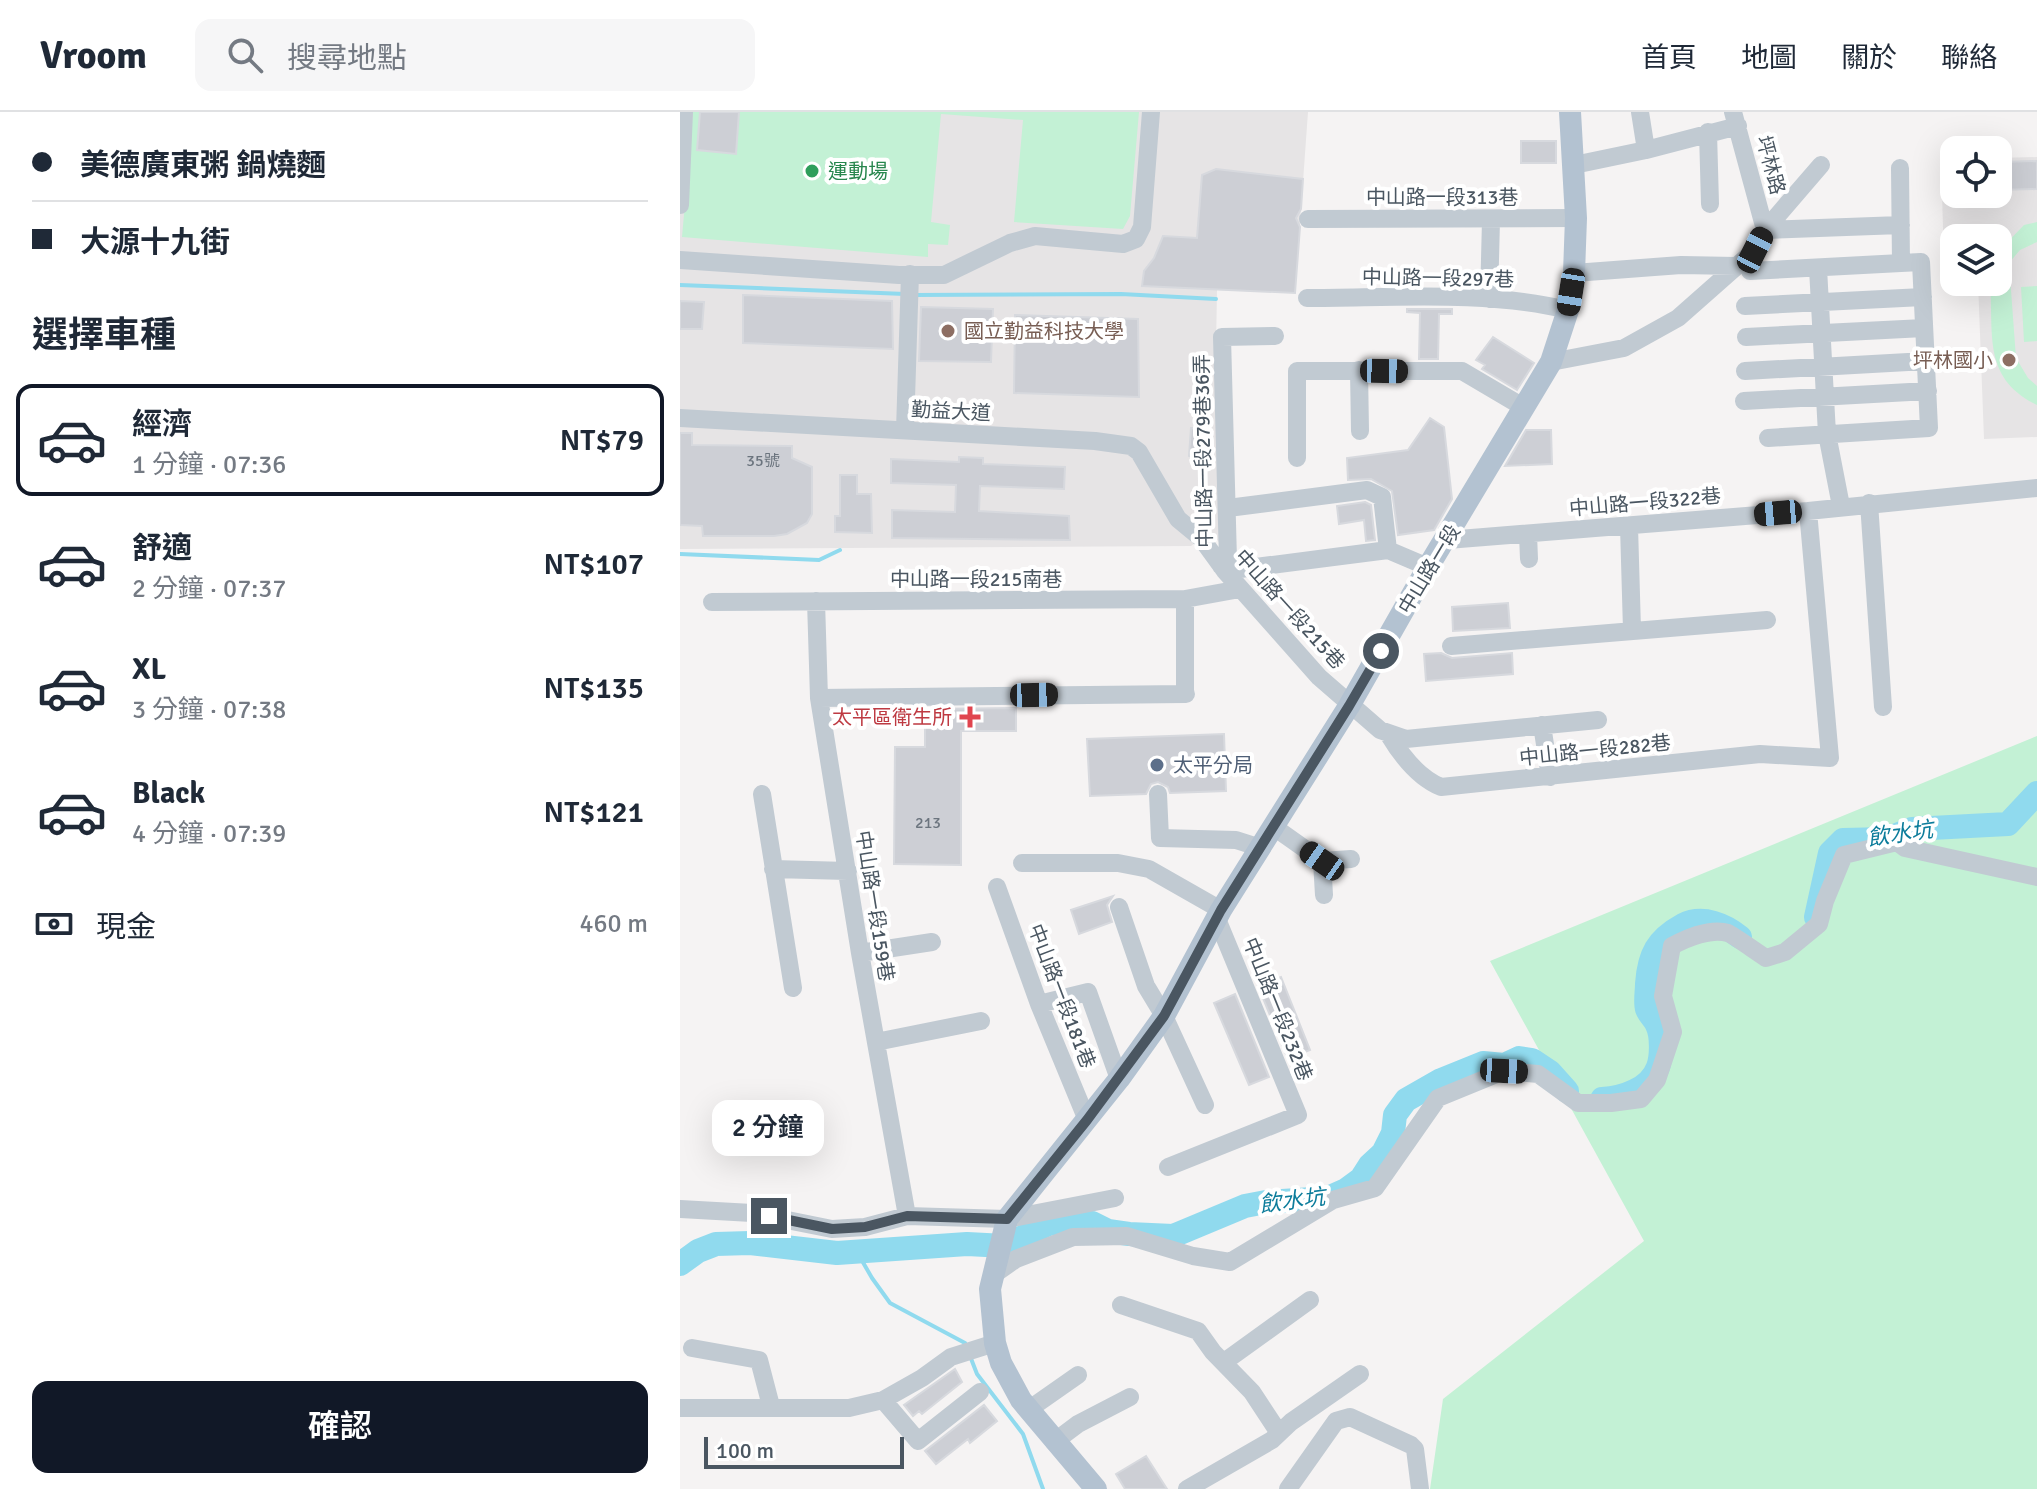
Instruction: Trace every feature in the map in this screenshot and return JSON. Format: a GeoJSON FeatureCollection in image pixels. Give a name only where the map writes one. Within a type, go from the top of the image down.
{"type":"FeatureCollection","features":[{"type":"Feature","properties":{"kind":"main road","name":"中山路一段"},"geometry":{"type":"LineString","coordinates":[[1007,1219],[1119,1079],[1164,1016],[1219,914],[1349,706],[1551,362],[1568,310],[1574,273],[1576,218],[1570,112]]}},
{"type":"Feature","properties":{"kind":"main road"},"geometry":{"type":"LineString","coordinates":[[1007,1219],[990,1289],[995,1343],[1006,1376],[1028,1410],[1096,1489]]}},
{"type":"Feature","properties":{"kind":"street"},"geometry":{"type":"LineString","coordinates":[[680,205],[684,112]]}},
{"type":"Feature","properties":{"kind":"street"},"geometry":{"type":"LineString","coordinates":[[680,260],[910,288],[1010,243],[1035,236],[1123,244],[1136,239],[1142,227],[1151,112]]}},
{"type":"Feature","properties":{"kind":"street"},"geometry":{"type":"LineString","coordinates":[[1640,112],[1646,150]]}},
{"type":"Feature","properties":{"kind":"street"},"geometry":{"type":"LineString","coordinates":[[1574,165],[1646,150],[1708,132],[1736,119]]}},
{"type":"Feature","properties":{"kind":"street","name":"坪林路"},"geometry":{"type":"LineString","coordinates":[[1736,119],[1765,230]]}},
{"type":"Feature","properties":{"kind":"street"},"geometry":{"type":"LineString","coordinates":[[1708,132],[1710,204]]}},
{"type":"Feature","properties":{"kind":"street"},"geometry":{"type":"LineString","coordinates":[[1551,362],[1624,348],[1678,318],[1743,268],[1765,230],[1821,165]]}},
{"type":"Feature","properties":{"kind":"street"},"geometry":{"type":"LineString","coordinates":[[1900,168],[1901,263]]}},
{"type":"Feature","properties":{"kind":"street","name":"中山路一段313巷"},"geometry":{"type":"LineString","coordinates":[[1308,219],[1576,218]]}},
{"type":"Feature","properties":{"kind":"street"},"geometry":{"type":"LineString","coordinates":[[1489,299],[1491,220]]}},
{"type":"Feature","properties":{"kind":"street"},"geometry":{"type":"LineString","coordinates":[[1765,230],[1901,225]]}},
{"type":"Feature","properties":{"kind":"street"},"geometry":{"type":"LineString","coordinates":[[1574,273],[1681,265],[1818,268],[1921,262],[1929,428],[1768,438]]}},
{"type":"Feature","properties":{"kind":"street"},"geometry":{"type":"LineString","coordinates":[[1818,268],[1827,434],[1841,506]]}},
{"type":"Feature","properties":{"kind":"street"},"geometry":{"type":"LineString","coordinates":[[905,430],[910,288]]}},
{"type":"Feature","properties":{"kind":"street"},"geometry":{"type":"LineString","coordinates":[[1745,306],[1923,297]]}},
{"type":"Feature","properties":{"kind":"street","name":"中山路一段297巷"},"geometry":{"type":"LineString","coordinates":[[1307,298],[1489,299],[1535,302],[1568,310]]}},
{"type":"Feature","properties":{"kind":"street"},"geometry":{"type":"LineString","coordinates":[[1746,337],[1924,328]]}},
{"type":"Feature","properties":{"kind":"street","name":"中山路一段279巷36弄"},"geometry":{"type":"LineString","coordinates":[[1223,569],[1228,560],[1228,508],[1222,337],[1275,336]]}},
{"type":"Feature","properties":{"kind":"street"},"geometry":{"type":"LineString","coordinates":[[1745,371],[1926,361]]}},
{"type":"Feature","properties":{"kind":"street"},"geometry":{"type":"LineString","coordinates":[[1359,370],[1360,431]]}},
{"type":"Feature","properties":{"kind":"street"},"geometry":{"type":"LineString","coordinates":[[1297,458],[1297,371],[1462,371],[1523,407]]}},
{"type":"Feature","properties":{"kind":"street"},"geometry":{"type":"LineString","coordinates":[[1744,401],[1928,391]]}},
{"type":"Feature","properties":{"kind":"street","name":"勤益大道"},"geometry":{"type":"LineString","coordinates":[[680,418],[1095,441],[1131,446],[1139,452],[1178,519]]}},
{"type":"Feature","properties":{"kind":"street","name":"中山路一段322巷"},"geometry":{"type":"LineString","coordinates":[[1447,540],[1808,511],[2037,488]]}},
{"type":"Feature","properties":{"kind":"street"},"geometry":{"type":"LineString","coordinates":[[1228,508],[1367,490],[1382,497],[1388,550]]}},
{"type":"Feature","properties":{"kind":"street"},"geometry":{"type":"LineString","coordinates":[[1869,503],[1883,707]]}},
{"type":"Feature","properties":{"kind":"street","name":"中山路一段282巷"},"geometry":{"type":"LineString","coordinates":[[1389,735],[1397,749],[1428,782],[1441,787],[1760,754],[1830,758],[1808,511]]}},
{"type":"Feature","properties":{"kind":"street","name":"中山路一段215巷"},"geometry":{"type":"LineString","coordinates":[[1178,519],[1201,538],[1223,569],[1319,677],[1349,706],[1389,735]]}},
{"type":"Feature","properties":{"kind":"street"},"geometry":{"type":"LineString","coordinates":[[1629,526],[1632,630]]}},
{"type":"Feature","properties":{"kind":"street"},"geometry":{"type":"LineString","coordinates":[[1528,534],[1529,559]]}},
{"type":"Feature","properties":{"kind":"street"},"geometry":{"type":"LineString","coordinates":[[1223,569],[1388,550],[1428,567]]}},
{"type":"Feature","properties":{"kind":"street","name":"中山路一段215南巷"},"geometry":{"type":"LineString","coordinates":[[712,602],[1185,599],[1240,589]]}},
{"type":"Feature","properties":{"kind":"street"},"geometry":{"type":"LineString","coordinates":[[819,698],[1186,692],[1185,599]]}},
{"type":"Feature","properties":{"kind":"street","name":"中山路一段159巷"},"geometry":{"type":"LineString","coordinates":[[816,601],[819,698],[907,1216]]}},
{"type":"Feature","properties":{"kind":"street"},"geometry":{"type":"LineString","coordinates":[[1451,646],[1767,620]]}},
{"type":"Feature","properties":{"kind":"street"},"geometry":{"type":"LineString","coordinates":[[1389,735],[1406,739],[1598,720]]}},
{"type":"Feature","properties":{"kind":"street"},"geometry":{"type":"LineString","coordinates":[[1542,725],[1550,777]]}},
{"type":"Feature","properties":{"kind":"street"},"geometry":{"type":"LineString","coordinates":[[762,794],[793,988]]}},
{"type":"Feature","properties":{"kind":"street"},"geometry":{"type":"LineString","coordinates":[[1158,794],[1160,838],[1236,840],[1261,848]]}},
{"type":"Feature","properties":{"kind":"street"},"geometry":{"type":"LineString","coordinates":[[1274,827],[1322,861],[1351,859]]}},
{"type":"Feature","properties":{"kind":"street"},"geometry":{"type":"LineString","coordinates":[[993,1275],[1016,1259],[1073,1237],[1127,1236],[1193,1256],[1230,1262],[1333,1200],[1375,1188],[1438,1098],[1504,1071],[1538,1074],[1578,1103],[1641,1099],[1657,1080],[1673,1032],[1663,996],[1672,946],[1692,935],[1728,933],[1766,958],[1785,952],[1819,924],[1844,855],[1897,842],[1905,848],[2037,877]]}},
{"type":"Feature","properties":{"kind":"street"},"geometry":{"type":"LineString","coordinates":[[1322,861],[1324,895]]}},
{"type":"Feature","properties":{"kind":"street"},"geometry":{"type":"LineString","coordinates":[[1022,863],[1118,863],[1149,869],[1219,914]]}},
{"type":"Feature","properties":{"kind":"street"},"geometry":{"type":"LineString","coordinates":[[773,869],[848,871]]}},
{"type":"Feature","properties":{"kind":"street","name":"中山路一段181巷"},"geometry":{"type":"LineString","coordinates":[[997,887],[1039,1004],[1087,1120]]}},
{"type":"Feature","properties":{"kind":"street"},"geometry":{"type":"LineString","coordinates":[[1119,907],[1146,986],[1164,1016],[1205,1105]]}},
{"type":"Feature","properties":{"kind":"street","name":"中山路一段232巷"},"geometry":{"type":"LineString","coordinates":[[1168,1167],[1298,1115],[1219,914]]}},
{"type":"Feature","properties":{"kind":"street"},"geometry":{"type":"LineString","coordinates":[[860,953],[932,942]]}},
{"type":"Feature","properties":{"kind":"street"},"geometry":{"type":"LineString","coordinates":[[1039,1004],[1088,992],[1119,1079]]}},
{"type":"Feature","properties":{"kind":"street"},"geometry":{"type":"LineString","coordinates":[[876,1042],[981,1021]]}},
{"type":"Feature","properties":{"kind":"street"},"geometry":{"type":"LineString","coordinates":[[680,1209],[752,1213],[832,1229],[865,1227],[907,1216],[1007,1219],[1115,1198]]}},
{"type":"Feature","properties":{"kind":"street"},"geometry":{"type":"LineString","coordinates":[[1224,1362],[1310,1300]]}},
{"type":"Feature","properties":{"kind":"street"},"geometry":{"type":"LineString","coordinates":[[1121,1305],[1198,1331],[1252,1392],[1279,1433]]}},
{"type":"Feature","properties":{"kind":"street"},"geometry":{"type":"LineString","coordinates":[[680,1408],[849,1408],[883,1400],[951,1357],[995,1343]]}},
{"type":"Feature","properties":{"kind":"street"},"geometry":{"type":"LineString","coordinates":[[692,1348],[759,1360],[771,1406]]}},
{"type":"Feature","properties":{"kind":"street"},"geometry":{"type":"LineString","coordinates":[[1187,1489],[1264,1446],[1360,1374]]}},
{"type":"Feature","properties":{"kind":"street"},"geometry":{"type":"LineString","coordinates":[[1028,1410],[1078,1375]]}},
{"type":"Feature","properties":{"kind":"street"},"geometry":{"type":"LineString","coordinates":[[883,1400],[918,1441],[980,1392]]}},
{"type":"Feature","properties":{"kind":"street"},"geometry":{"type":"LineString","coordinates":[[1054,1442],[1078,1424],[1130,1397]]}},
{"type":"Feature","properties":{"kind":"street"},"geometry":{"type":"LineString","coordinates":[[1288,1489],[1336,1421],[1350,1417],[1415,1449],[1420,1489]]}},
{"type":"Feature","properties":{"kind":"shaded area","name":"國立勤益科技大學"},"geometry":{"type":"Polygon","coordinates":[[[680,112],[1308,112],[1295,293],[1217,290],[1223,548],[1211,531],[1191,546],[680,549],[680,112]]]}},
{"type":"Feature","properties":{"kind":"shaded area","name":"坪林國小"},"geometry":{"type":"Polygon","coordinates":[[[2037,157],[2037,437],[1984,439],[1979,296],[2012,296],[2012,224],[1943,224],[1942,208],[2012,208],[2012,158],[2037,157]]]}},
{"type":"Feature","properties":{"kind":"green space","name":"運動場"},"geometry":{"type":"Polygon","coordinates":[[[693,112],[1139,112],[1130,216],[1123,229],[1014,222],[1023,120],[941,114],[931,222],[950,225],[948,245],[928,244],[928,257],[682,237],[693,112]]]}},
{"type":"Feature","properties":{"kind":"green space"},"geometry":{"type":"Polygon","coordinates":[[[2037,222],[2037,242],[2020,250],[2012,259],[2012,237],[2024,225],[2037,222]]]}},
{"type":"Feature","properties":{"kind":"green space"},"geometry":{"type":"Polygon","coordinates":[[[2037,286],[2037,341],[2024,342],[2021,287],[2037,286]]]}},
{"type":"Feature","properties":{"kind":"green space"},"geometry":{"type":"Polygon","coordinates":[[[1991,296],[2011,296],[2016,358],[2037,386],[2037,405],[2007,382],[1994,353],[1991,296]]]}},
{"type":"Feature","properties":{"kind":"green space"},"geometry":{"type":"Polygon","coordinates":[[[2037,736],[2037,1489],[1430,1489],[1443,1399],[1644,1241],[1490,961],[2037,736]]]}},
{"type":"Feature","properties":{"kind":"building"},"geometry":{"type":"Polygon","coordinates":[[[700,112],[739,112],[736,154],[697,150],[700,112]]]}},
{"type":"Feature","properties":{"kind":"building"},"geometry":{"type":"Polygon","coordinates":[[[1521,141],[1556,141],[1556,163],[1521,163],[1521,141]]]}},
{"type":"Feature","properties":{"kind":"building"},"geometry":{"type":"Polygon","coordinates":[[[2037,161],[2037,189],[2012,190],[2012,162],[2037,161]]]}},
{"type":"Feature","properties":{"kind":"building"},"geometry":{"type":"Polygon","coordinates":[[[1216,169],[1303,179],[1301,209],[1296,218],[1300,227],[1295,293],[1142,286],[1144,271],[1154,258],[1163,236],[1197,238],[1202,175],[1216,169]]]}},
{"type":"Feature","properties":{"kind":"building"},"geometry":{"type":"Polygon","coordinates":[[[743,295],[892,301],[893,349],[743,343],[743,295]]]}},
{"type":"Feature","properties":{"kind":"building"},"geometry":{"type":"Polygon","coordinates":[[[680,301],[704,302],[702,329],[680,329],[680,301]]]}},
{"type":"Feature","properties":{"kind":"building"},"geometry":{"type":"Polygon","coordinates":[[[921,307],[993,309],[991,362],[919,361],[921,307]]]}},
{"type":"Feature","properties":{"kind":"building"},"geometry":{"type":"Polygon","coordinates":[[[1407,309],[1452,309],[1452,314],[1439,314],[1438,359],[1419,359],[1420,313],[1407,312],[1407,309]]]}},
{"type":"Feature","properties":{"kind":"building"},"geometry":{"type":"Polygon","coordinates":[[[1015,315],[1138,319],[1139,397],[1014,393],[1015,315]]]}},
{"type":"Feature","properties":{"kind":"building"},"geometry":{"type":"Polygon","coordinates":[[[1493,337],[1534,363],[1517,390],[1482,369],[1485,365],[1476,360],[1493,337]]]}},
{"type":"Feature","properties":{"kind":"building"},"geometry":{"type":"Polygon","coordinates":[[[1430,418],[1444,427],[1452,499],[1434,530],[1398,535],[1392,491],[1371,479],[1348,480],[1347,458],[1408,450],[1430,418]]]}},
{"type":"Feature","properties":{"kind":"building"},"geometry":{"type":"Polygon","coordinates":[[[1191,428],[1209,429],[1213,459],[1189,456],[1191,428]]]}},
{"type":"Feature","properties":{"kind":"building"},"geometry":{"type":"Polygon","coordinates":[[[1526,430],[1551,430],[1552,464],[1505,466],[1526,430]]]}},
{"type":"Feature","properties":{"kind":"building"},"geometry":{"type":"Polygon","coordinates":[[[680,433],[692,433],[692,445],[792,446],[792,458],[812,467],[812,514],[807,523],[787,534],[774,536],[703,536],[702,526],[680,525],[680,433]]]}},
{"type":"Feature","properties":{"kind":"building"},"geometry":{"type":"Polygon","coordinates":[[[959,457],[983,458],[983,464],[1065,467],[1064,489],[980,486],[979,511],[1069,516],[1070,540],[892,538],[892,510],[955,512],[956,485],[891,483],[891,459],[959,462],[959,457]]]}},
{"type":"Feature","properties":{"kind":"building"},"geometry":{"type":"Polygon","coordinates":[[[840,475],[857,475],[857,494],[871,494],[872,533],[835,532],[835,516],[840,516],[840,475]]]}},
{"type":"Feature","properties":{"kind":"building"},"geometry":{"type":"Polygon","coordinates":[[[1365,502],[1371,505],[1375,540],[1366,541],[1364,520],[1339,524],[1337,506],[1365,502]]]}},
{"type":"Feature","properties":{"kind":"building"},"geometry":{"type":"Polygon","coordinates":[[[1508,603],[1510,628],[1453,631],[1452,607],[1508,603]]]}},
{"type":"Feature","properties":{"kind":"building"},"geometry":{"type":"Polygon","coordinates":[[[1441,653],[1452,658],[1512,653],[1513,674],[1426,681],[1424,654],[1441,653]]]}},
{"type":"Feature","properties":{"kind":"building"},"geometry":{"type":"Polygon","coordinates":[[[1016,708],[1016,731],[961,731],[961,865],[894,864],[895,747],[925,747],[925,709],[1016,708]]]}},
{"type":"Feature","properties":{"kind":"building","name":"太平分局"},"geometry":{"type":"Polygon","coordinates":[[[1224,734],[1226,791],[1170,793],[1168,787],[1158,782],[1151,784],[1146,794],[1090,796],[1087,739],[1224,734]]]}},
{"type":"Feature","properties":{"kind":"building"},"geometry":{"type":"Polygon","coordinates":[[[1113,896],[1107,905],[1112,922],[1079,934],[1071,910],[1113,896]]]}},
{"type":"Feature","properties":{"kind":"building"},"geometry":{"type":"Polygon","coordinates":[[[1281,977],[1310,1050],[1288,1059],[1258,986],[1281,977]]]}},
{"type":"Feature","properties":{"kind":"building"},"geometry":{"type":"Polygon","coordinates":[[[1235,994],[1269,1077],[1249,1085],[1214,1003],[1235,994]]]}},
{"type":"Feature","properties":{"kind":"building"},"geometry":{"type":"Polygon","coordinates":[[[955,1369],[962,1382],[922,1414],[919,1411],[913,1416],[904,1405],[955,1369]]]}},
{"type":"Feature","properties":{"kind":"building"},"geometry":{"type":"Polygon","coordinates":[[[984,1405],[997,1421],[970,1443],[968,1439],[936,1464],[925,1451],[984,1405]]]}},
{"type":"Feature","properties":{"kind":"building"},"geometry":{"type":"Polygon","coordinates":[[[1146,1456],[1167,1489],[1125,1489],[1116,1474],[1146,1456]]]}},
{"type":"Feature","properties":{"kind":"waterway"},"geometry":{"type":"LineString","coordinates":[[680,285],[905,294]]}},
{"type":"Feature","properties":{"kind":"waterway"},"geometry":{"type":"LineString","coordinates":[[914,295],[1121,294],[1216,299]]}},
{"type":"Feature","properties":{"kind":"waterway"},"geometry":{"type":"LineString","coordinates":[[680,554],[819,560],[840,550]]}},
{"type":"Feature","properties":{"kind":"waterway","name":"飲水坑"},"geometry":{"type":"LineString","coordinates":[[1816,917],[1830,853],[1843,840],[1887,839],[1912,829],[2008,824],[2037,793]]}},
{"type":"Feature","properties":{"kind":"waterway","name":"飲水坑"},"geometry":{"type":"LineString","coordinates":[[1602,1099],[1635,1091],[1649,1081],[1658,1067],[1660,1034],[1647,1009],[1646,1000],[1652,956],[1661,942],[1683,925],[1698,921],[1721,925],[1740,937]]}},
{"type":"Feature","properties":{"kind":"waterway","name":"飲水坑"},"geometry":{"type":"LineString","coordinates":[[680,1264],[698,1251],[716,1244],[750,1243],[837,1253],[967,1244],[1005,1246],[1048,1224],[1063,1222],[1072,1225],[1092,1223],[1108,1231],[1129,1234],[1173,1236],[1245,1206],[1328,1198],[1346,1190],[1361,1179],[1383,1153],[1393,1133],[1395,1115],[1406,1100],[1441,1080],[1483,1063],[1504,1065],[1519,1058],[1532,1060],[1550,1072],[1567,1091]]}},
{"type":"Feature","properties":{"kind":"waterway"},"geometry":{"type":"LineString","coordinates":[[857,1252],[890,1303],[965,1343],[967,1347]]}},
{"type":"Feature","properties":{"kind":"waterway"},"geometry":{"type":"LineString","coordinates":[[970,1356],[977,1374],[1023,1434],[1043,1489]]}},
{"type":"Feature","properties":{"kind":"place","name":"運動場"},"geometry":{"type":"Point","coordinates":[812,171]}},
{"type":"Feature","properties":{"kind":"place","name":"國立勤益科技大學"},"geometry":{"type":"Point","coordinates":[948,331]}},
{"type":"Feature","properties":{"kind":"place","name":"坪林國小"},"geometry":{"type":"Point","coordinates":[2009,360]}},
{"type":"Feature","properties":{"kind":"place","name":"太平區衛生所"},"geometry":{"type":"Point","coordinates":[970,717]}},
{"type":"Feature","properties":{"kind":"place","name":"太平分局"},"geometry":{"type":"Point","coordinates":[1157,765]}},
{"type":"Feature","properties":{"kind":"route"},"geometry":{"type":"LineString","coordinates":[[769,1216],[832,1229],[865,1227],[907,1216],[1007,1219],[1119,1079],[1164,1016],[1221,910],[1381,651]]}}]}
